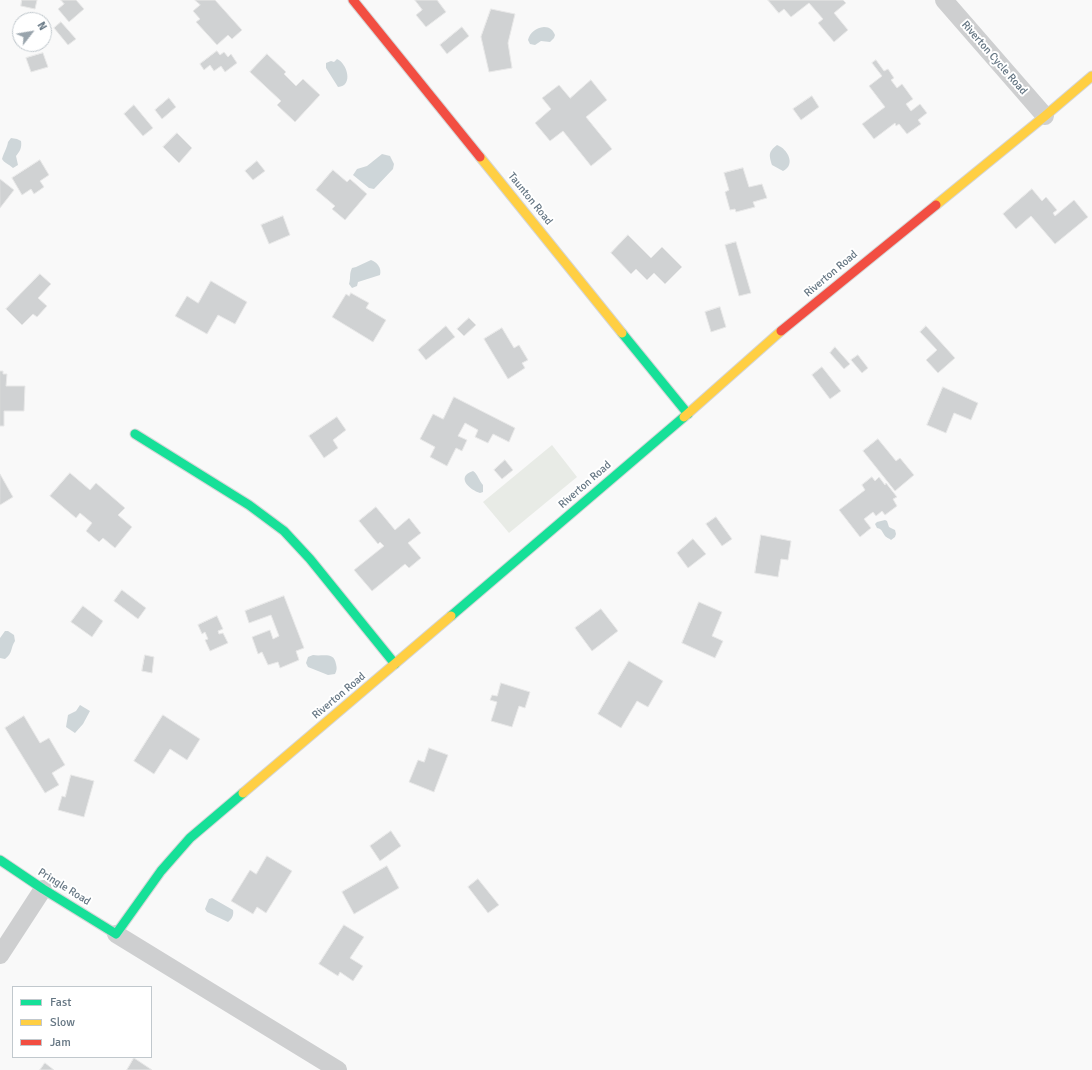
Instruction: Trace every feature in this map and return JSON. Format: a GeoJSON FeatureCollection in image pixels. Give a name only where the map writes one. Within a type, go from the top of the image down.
{"type":"FeatureCollection","features":[{"type":"Feature","properties":{"kind":"street","name":"Taunton Road"},"geometry":{"type":"LineString","coordinates":[[353,0],[688,414]]}},
{"type":"Feature","properties":{"kind":"street","name":"Riverton Cycle Road"},"geometry":{"type":"LineString","coordinates":[[944,0],[1045,116]]}},
{"type":"Feature","properties":{"kind":"street","name":"Riverton Road"},"geometry":{"type":"LineString","coordinates":[[116,934],[160,871],[190,838],[688,414],[785,328],[1092,76]]}},
{"type":"Feature","properties":{"kind":"street"},"geometry":{"type":"LineString","coordinates":[[135,434],[249,505],[284,532],[310,559],[395,664]]}},
{"type":"Feature","properties":{"kind":"street","name":"Pringle Road"},"geometry":{"type":"LineString","coordinates":[[0,860],[43,889],[116,934]]}},
{"type":"Feature","properties":{"kind":"street"},"geometry":{"type":"LineString","coordinates":[[0,955],[43,889]]}},
{"type":"Feature","properties":{"kind":"street"},"geometry":{"type":"LineString","coordinates":[[116,934],[338,1070]]}},
{"type":"Feature","properties":{"kind":"shaded area"},"geometry":{"type":"Polygon","coordinates":[[[544,27],[552,30],[555,35],[554,38],[550,42],[541,41],[535,45],[530,44],[528,40],[532,33],[538,28],[544,27]]]}},
{"type":"Feature","properties":{"kind":"shaded area"},"geometry":{"type":"Polygon","coordinates":[[[337,59],[344,65],[347,74],[346,83],[343,86],[338,87],[326,68],[326,63],[331,61],[334,62],[337,59]]]}},
{"type":"Feature","properties":{"kind":"shaded area"},"geometry":{"type":"Polygon","coordinates":[[[11,138],[21,141],[19,153],[16,156],[18,165],[13,168],[2,159],[11,138]]]}},
{"type":"Feature","properties":{"kind":"shaded area"},"geometry":{"type":"Polygon","coordinates":[[[777,145],[787,153],[790,161],[787,168],[783,171],[772,165],[770,159],[772,150],[777,145]]]}},
{"type":"Feature","properties":{"kind":"shaded area"},"geometry":{"type":"Polygon","coordinates":[[[382,154],[390,156],[394,164],[393,169],[374,189],[369,188],[353,175],[357,169],[367,166],[382,154]]]}},
{"type":"Feature","properties":{"kind":"shaded area"},"geometry":{"type":"Polygon","coordinates":[[[371,260],[378,266],[380,275],[358,282],[357,286],[352,288],[349,284],[352,268],[371,260]]]}},
{"type":"Feature","properties":{"kind":"shaded area"},"geometry":{"type":"Polygon","coordinates":[[[552,445],[577,477],[509,533],[483,502],[552,445]]]}},
{"type":"Feature","properties":{"kind":"shaded area"},"geometry":{"type":"Polygon","coordinates":[[[473,471],[483,485],[483,492],[480,493],[472,489],[466,483],[465,477],[473,471]]]}},
{"type":"Feature","properties":{"kind":"shaded area"},"geometry":{"type":"Polygon","coordinates":[[[885,520],[887,521],[889,527],[895,530],[895,537],[891,540],[877,528],[875,524],[885,520]]]}},
{"type":"Feature","properties":{"kind":"shaded area"},"geometry":{"type":"Polygon","coordinates":[[[5,631],[8,631],[14,635],[15,641],[8,657],[5,659],[0,658],[0,638],[5,631]]]}},
{"type":"Feature","properties":{"kind":"shaded area"},"geometry":{"type":"Polygon","coordinates":[[[313,655],[327,655],[333,657],[337,667],[335,674],[328,675],[308,667],[306,663],[308,657],[313,655]]]}},
{"type":"Feature","properties":{"kind":"shaded area"},"geometry":{"type":"Polygon","coordinates":[[[80,705],[90,711],[83,724],[75,733],[66,727],[68,715],[76,711],[80,705]]]}},
{"type":"Feature","properties":{"kind":"shaded area"},"geometry":{"type":"Polygon","coordinates":[[[212,898],[233,910],[231,920],[228,922],[207,912],[205,909],[209,899],[212,898]]]}},
{"type":"Feature","properties":{"kind":"building"},"geometry":{"type":"Polygon","coordinates":[[[22,0],[37,0],[35,9],[21,6],[22,0]]]}},
{"type":"Feature","properties":{"kind":"building"},"geometry":{"type":"Polygon","coordinates":[[[61,0],[76,0],[84,9],[69,22],[58,9],[64,4],[61,0]]]}},
{"type":"Feature","properties":{"kind":"building"},"geometry":{"type":"Polygon","coordinates":[[[195,0],[215,0],[242,30],[232,39],[228,35],[217,45],[196,22],[200,19],[193,11],[200,5],[195,0]]]}},
{"type":"Feature","properties":{"kind":"building"},"geometry":{"type":"Polygon","coordinates":[[[415,0],[437,0],[446,12],[426,27],[416,15],[422,10],[415,0]]]}},
{"type":"Feature","properties":{"kind":"building"},"geometry":{"type":"Polygon","coordinates":[[[768,0],[843,0],[846,3],[834,13],[848,30],[834,42],[818,23],[823,19],[809,3],[791,17],[784,9],[779,13],[768,0]]]}},
{"type":"Feature","properties":{"kind":"building"},"geometry":{"type":"Polygon","coordinates":[[[491,9],[515,14],[508,43],[512,68],[489,72],[481,37],[491,9]]]}},
{"type":"Feature","properties":{"kind":"building"},"geometry":{"type":"Polygon","coordinates":[[[61,22],[76,39],[68,45],[54,28],[61,22]]]}},
{"type":"Feature","properties":{"kind":"building"},"geometry":{"type":"Polygon","coordinates":[[[462,27],[469,36],[447,54],[440,45],[462,27]]]}},
{"type":"Feature","properties":{"kind":"building"},"geometry":{"type":"Polygon","coordinates":[[[217,51],[220,55],[224,52],[228,57],[231,54],[237,63],[225,72],[221,66],[214,71],[210,65],[204,70],[200,64],[217,51]]]}},
{"type":"Feature","properties":{"kind":"building"},"geometry":{"type":"Polygon","coordinates":[[[43,53],[48,67],[31,72],[26,58],[43,53]]]}},
{"type":"Feature","properties":{"kind":"building"},"geometry":{"type":"Polygon","coordinates":[[[267,54],[286,72],[284,74],[296,86],[303,79],[320,95],[295,122],[277,105],[281,101],[250,72],[267,54]]]}},
{"type":"Feature","properties":{"kind":"building"},"geometry":{"type":"Polygon","coordinates":[[[876,60],[884,71],[888,69],[894,78],[891,80],[897,88],[902,84],[913,99],[906,104],[911,111],[920,104],[927,113],[918,120],[921,124],[907,134],[899,124],[896,126],[895,123],[874,139],[862,124],[885,107],[869,86],[882,76],[872,63],[876,60]]]}},
{"type":"Feature","properties":{"kind":"building"},"geometry":{"type":"Polygon","coordinates":[[[591,80],[607,100],[586,117],[612,149],[591,166],[563,131],[550,141],[535,123],[551,109],[542,98],[559,85],[570,98],[591,80]]]}},
{"type":"Feature","properties":{"kind":"building"},"geometry":{"type":"Polygon","coordinates":[[[812,96],[819,107],[801,120],[793,109],[812,96]]]}},
{"type":"Feature","properties":{"kind":"building"},"geometry":{"type":"Polygon","coordinates":[[[169,98],[176,107],[162,119],[155,110],[169,98]]]}},
{"type":"Feature","properties":{"kind":"building"},"geometry":{"type":"Polygon","coordinates":[[[134,105],[153,128],[143,136],[124,114],[134,105]]]}},
{"type":"Feature","properties":{"kind":"building"},"geometry":{"type":"Polygon","coordinates":[[[177,133],[192,148],[179,163],[163,147],[177,133]]]}},
{"type":"Feature","properties":{"kind":"building"},"geometry":{"type":"Polygon","coordinates":[[[40,160],[49,175],[40,181],[44,187],[34,194],[31,189],[22,195],[12,178],[40,160]]]}},
{"type":"Feature","properties":{"kind":"building"},"geometry":{"type":"Polygon","coordinates":[[[257,161],[265,171],[253,180],[245,171],[257,161]]]}},
{"type":"Feature","properties":{"kind":"building"},"geometry":{"type":"Polygon","coordinates":[[[743,168],[749,187],[762,184],[767,198],[753,202],[755,207],[736,212],[735,209],[730,210],[725,192],[729,190],[724,173],[743,168]]]}},
{"type":"Feature","properties":{"kind":"building"},"geometry":{"type":"Polygon","coordinates":[[[333,170],[347,182],[350,179],[367,194],[345,220],[332,209],[335,206],[316,190],[333,170]]]}},
{"type":"Feature","properties":{"kind":"building"},"geometry":{"type":"Polygon","coordinates":[[[0,179],[14,190],[0,208],[0,179]]]}},
{"type":"Feature","properties":{"kind":"building"},"geometry":{"type":"Polygon","coordinates":[[[1032,189],[1042,201],[1046,197],[1057,210],[1053,213],[1055,216],[1074,200],[1088,217],[1055,244],[1031,216],[1016,229],[1003,214],[1032,189]]]}},
{"type":"Feature","properties":{"kind":"building"},"geometry":{"type":"Polygon","coordinates":[[[283,216],[290,235],[269,244],[261,225],[283,216]]]}},
{"type":"Feature","properties":{"kind":"building"},"geometry":{"type":"Polygon","coordinates":[[[628,235],[651,258],[662,247],[682,267],[665,284],[654,273],[647,280],[636,269],[631,274],[611,253],[628,235]]]}},
{"type":"Feature","properties":{"kind":"building"},"geometry":{"type":"Polygon","coordinates":[[[736,242],[751,293],[739,296],[725,245],[736,242]]]}},
{"type":"Feature","properties":{"kind":"building"},"geometry":{"type":"Polygon","coordinates":[[[40,274],[51,284],[38,298],[47,306],[37,317],[33,314],[22,325],[6,309],[40,274]]]}},
{"type":"Feature","properties":{"kind":"building"},"geometry":{"type":"Polygon","coordinates":[[[211,281],[247,302],[235,324],[218,315],[207,334],[175,316],[187,296],[198,303],[211,281]]]}},
{"type":"Feature","properties":{"kind":"building"},"geometry":{"type":"Polygon","coordinates":[[[351,293],[369,303],[366,308],[386,320],[373,342],[332,317],[346,294],[349,296],[351,293]]]}},
{"type":"Feature","properties":{"kind":"building"},"geometry":{"type":"Polygon","coordinates":[[[720,307],[726,327],[711,332],[705,312],[720,307]]]}},
{"type":"Feature","properties":{"kind":"building"},"geometry":{"type":"Polygon","coordinates":[[[469,318],[476,325],[464,336],[457,329],[469,318]]]}},
{"type":"Feature","properties":{"kind":"building"},"geometry":{"type":"Polygon","coordinates":[[[446,326],[455,337],[426,360],[418,350],[446,326]]]}},
{"type":"Feature","properties":{"kind":"building"},"geometry":{"type":"Polygon","coordinates":[[[926,326],[955,358],[938,373],[926,360],[937,350],[920,332],[926,326]]]}},
{"type":"Feature","properties":{"kind":"building"},"geometry":{"type":"Polygon","coordinates":[[[502,328],[514,348],[519,345],[528,360],[522,363],[525,368],[508,379],[484,339],[502,328]]]}},
{"type":"Feature","properties":{"kind":"building"},"geometry":{"type":"Polygon","coordinates":[[[835,347],[850,364],[844,369],[830,353],[835,347]]]}},
{"type":"Feature","properties":{"kind":"building"},"geometry":{"type":"Polygon","coordinates":[[[858,355],[868,368],[862,373],[851,360],[858,355]]]}},
{"type":"Feature","properties":{"kind":"building"},"geometry":{"type":"Polygon","coordinates":[[[822,367],[841,391],[830,399],[812,375],[822,367]]]}},
{"type":"Feature","properties":{"kind":"building"},"geometry":{"type":"Polygon","coordinates":[[[0,371],[3,371],[3,374],[7,374],[6,386],[25,386],[24,411],[4,411],[4,426],[0,426],[0,371]]]}},
{"type":"Feature","properties":{"kind":"building"},"geometry":{"type":"Polygon","coordinates":[[[943,387],[978,403],[971,420],[954,413],[946,433],[927,425],[943,387]]]}},
{"type":"Feature","properties":{"kind":"building"},"geometry":{"type":"Polygon","coordinates":[[[454,397],[515,428],[509,442],[493,434],[488,443],[475,437],[478,430],[465,423],[458,436],[467,440],[462,451],[456,448],[447,466],[430,457],[435,447],[420,439],[433,414],[443,419],[454,397]]]}},
{"type":"Feature","properties":{"kind":"building"},"geometry":{"type":"Polygon","coordinates":[[[337,417],[346,430],[333,440],[338,448],[324,458],[309,436],[337,417]]]}},
{"type":"Feature","properties":{"kind":"building"},"geometry":{"type":"Polygon","coordinates":[[[878,439],[896,461],[900,458],[914,475],[895,491],[863,451],[878,439]]]}},
{"type":"Feature","properties":{"kind":"building"},"geometry":{"type":"Polygon","coordinates":[[[505,460],[513,470],[502,479],[494,470],[505,460]]]}},
{"type":"Feature","properties":{"kind":"building"},"geometry":{"type":"Polygon","coordinates":[[[70,473],[90,490],[96,483],[125,508],[118,515],[132,527],[115,548],[103,538],[99,542],[86,531],[92,523],[80,513],[76,518],[50,496],[70,473]]]}},
{"type":"Feature","properties":{"kind":"building"},"geometry":{"type":"Polygon","coordinates":[[[0,474],[13,497],[0,505],[0,474]]]}},
{"type":"Feature","properties":{"kind":"building"},"geometry":{"type":"Polygon","coordinates":[[[872,477],[875,481],[879,477],[885,485],[886,483],[897,497],[893,499],[897,506],[885,515],[882,511],[876,516],[873,512],[864,519],[871,528],[860,537],[839,510],[865,490],[862,485],[872,477]]]}},
{"type":"Feature","properties":{"kind":"building"},"geometry":{"type":"Polygon","coordinates":[[[376,507],[395,530],[409,518],[421,533],[408,543],[421,558],[409,568],[405,564],[372,591],[354,570],[384,546],[380,542],[378,544],[359,521],[376,507]]]}},
{"type":"Feature","properties":{"kind":"building"},"geometry":{"type":"Polygon","coordinates":[[[716,517],[732,539],[722,546],[706,524],[716,517]]]}},
{"type":"Feature","properties":{"kind":"building"},"geometry":{"type":"Polygon","coordinates":[[[761,535],[791,541],[788,560],[781,559],[778,577],[755,573],[761,535]]]}},
{"type":"Feature","properties":{"kind":"building"},"geometry":{"type":"Polygon","coordinates":[[[693,539],[706,554],[688,568],[677,553],[693,539]]]}},
{"type":"Feature","properties":{"kind":"building"},"geometry":{"type":"Polygon","coordinates":[[[122,590],[146,608],[138,619],[114,601],[122,590]]]}},
{"type":"Feature","properties":{"kind":"building"},"geometry":{"type":"Polygon","coordinates":[[[284,596],[304,648],[296,651],[299,660],[280,668],[278,662],[268,665],[262,652],[258,654],[252,637],[270,630],[273,639],[279,636],[271,615],[249,623],[245,611],[284,596]]]}},
{"type":"Feature","properties":{"kind":"building"},"geometry":{"type":"Polygon","coordinates":[[[699,602],[722,612],[712,636],[723,641],[715,658],[682,643],[699,602]]]}},
{"type":"Feature","properties":{"kind":"building"},"geometry":{"type":"Polygon","coordinates":[[[83,606],[103,621],[92,637],[71,622],[83,606]]]}},
{"type":"Feature","properties":{"kind":"building"},"geometry":{"type":"Polygon","coordinates":[[[601,609],[618,631],[592,651],[575,628],[601,609]]]}},
{"type":"Feature","properties":{"kind":"building"},"geometry":{"type":"Polygon","coordinates":[[[217,616],[223,629],[218,631],[219,634],[223,633],[228,643],[210,651],[205,640],[208,639],[205,632],[202,634],[198,625],[217,616]]]}},
{"type":"Feature","properties":{"kind":"building"},"geometry":{"type":"Polygon","coordinates":[[[145,655],[154,657],[152,673],[142,671],[145,655]]]}},
{"type":"Feature","properties":{"kind":"building"},"geometry":{"type":"Polygon","coordinates":[[[629,661],[663,681],[648,707],[637,701],[621,728],[598,714],[629,661]]]}},
{"type":"Feature","properties":{"kind":"building"},"geometry":{"type":"Polygon","coordinates":[[[501,683],[530,692],[525,708],[519,706],[512,727],[491,721],[497,702],[490,700],[492,695],[497,696],[501,683]]]}},
{"type":"Feature","properties":{"kind":"building"},"geometry":{"type":"Polygon","coordinates":[[[163,715],[200,739],[187,760],[170,749],[154,774],[134,761],[163,715]]]}},
{"type":"Feature","properties":{"kind":"building"},"geometry":{"type":"Polygon","coordinates":[[[24,716],[40,743],[49,738],[65,765],[52,773],[59,785],[45,793],[5,728],[24,716]]]}},
{"type":"Feature","properties":{"kind":"building"},"geometry":{"type":"Polygon","coordinates":[[[429,748],[448,755],[434,792],[409,782],[418,760],[424,762],[429,748]]]}},
{"type":"Feature","properties":{"kind":"building"},"geometry":{"type":"Polygon","coordinates":[[[71,775],[94,781],[84,817],[58,810],[62,796],[65,797],[71,775]]]}},
{"type":"Feature","properties":{"kind":"building"},"geometry":{"type":"Polygon","coordinates":[[[391,831],[401,846],[380,861],[370,846],[391,831]]]}},
{"type":"Feature","properties":{"kind":"building"},"geometry":{"type":"Polygon","coordinates":[[[267,856],[292,871],[266,913],[257,907],[253,914],[231,901],[250,870],[256,874],[267,856]]]}},
{"type":"Feature","properties":{"kind":"building"},"geometry":{"type":"Polygon","coordinates":[[[387,866],[399,888],[354,914],[342,892],[387,866]]]}},
{"type":"Feature","properties":{"kind":"building"},"geometry":{"type":"Polygon","coordinates":[[[478,879],[499,905],[488,913],[468,887],[478,879]]]}},
{"type":"Feature","properties":{"kind":"building"},"geometry":{"type":"Polygon","coordinates":[[[344,925],[364,937],[350,958],[363,966],[353,981],[340,972],[338,976],[319,964],[344,925]]]}},
{"type":"Feature","properties":{"kind":"building"},"geometry":{"type":"Polygon","coordinates":[[[134,1058],[152,1070],[127,1070],[134,1058]]]}},
{"type":"Feature","properties":{"kind":"building"},"geometry":{"type":"Polygon","coordinates":[[[45,1063],[54,1070],[40,1070],[45,1063]]]}},
{"type":"Feature","properties":{"kind":"traffic: fast"},"geometry":{"type":"LineString","coordinates":[[622,333],[688,414]]}},
{"type":"Feature","properties":{"kind":"traffic: fast"},"geometry":{"type":"LineString","coordinates":[[451,616],[684,417]]}},
{"type":"Feature","properties":{"kind":"traffic: fast"},"geometry":{"type":"LineString","coordinates":[[135,434],[249,505],[284,531],[310,559],[395,664]]}},
{"type":"Feature","properties":{"kind":"traffic: fast"},"geometry":{"type":"LineString","coordinates":[[0,860],[43,889],[116,934],[161,871],[190,838],[243,793]]}},
{"type":"Feature","properties":{"kind":"traffic: slow"},"geometry":{"type":"LineString","coordinates":[[936,205],[1092,76]]}},
{"type":"Feature","properties":{"kind":"traffic: slow"},"geometry":{"type":"LineString","coordinates":[[480,157],[622,333]]}},
{"type":"Feature","properties":{"kind":"traffic: slow"},"geometry":{"type":"LineString","coordinates":[[684,417],[781,331]]}},
{"type":"Feature","properties":{"kind":"traffic: slow"},"geometry":{"type":"LineString","coordinates":[[243,793],[451,616]]}},
{"type":"Feature","properties":{"kind":"traffic: jam"},"geometry":{"type":"LineString","coordinates":[[353,0],[480,157]]}},
{"type":"Feature","properties":{"kind":"traffic: jam"},"geometry":{"type":"LineString","coordinates":[[781,331],[936,205]]}}]}
